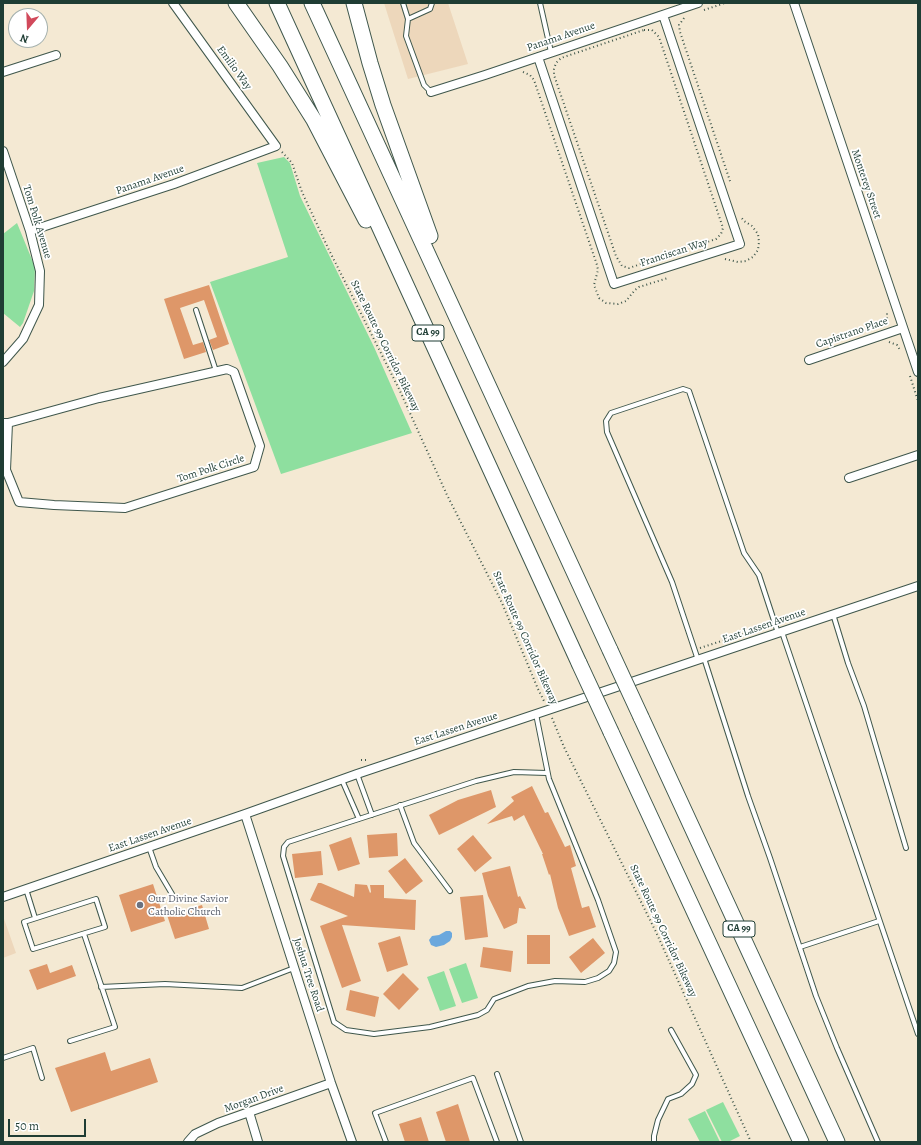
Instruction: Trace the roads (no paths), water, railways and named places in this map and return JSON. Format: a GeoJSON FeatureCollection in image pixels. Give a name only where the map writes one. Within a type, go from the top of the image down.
{"type":"FeatureCollection","features":[{"type":"Feature","properties":{"kind":"highway"},"geometry":{"type":"LineString","coordinates":[[236,3],[280,66],[314,120],[382,252],[394,260]]}},
{"type":"Feature","properties":{"kind":"highway","name":"CA 99"},"geometry":{"type":"LineString","coordinates":[[277,3],[579,663],[801,1142]]}},
{"type":"Feature","properties":{"kind":"highway","name":"CA 99"},"geometry":{"type":"LineString","coordinates":[[312,3],[837,1142]]}},
{"type":"Feature","properties":{"kind":"highway"},"geometry":{"type":"LineString","coordinates":[[354,3],[383,105],[436,253],[450,300]]}},
{"type":"Feature","properties":{"kind":"street","name":"Emilio Way"},"geometry":{"type":"LineString","coordinates":[[173,3],[276,146]]}},
{"type":"Feature","properties":{"kind":"street","name":"Monterey Street"},"geometry":{"type":"LineString","coordinates":[[794,3],[918,372]]}},
{"type":"Feature","properties":{"kind":"street","name":"Panama Avenue"},"geometry":{"type":"LineString","coordinates":[[431,92],[663,14],[699,7]]}},
{"type":"Feature","properties":{"kind":"street","name":"Franciscan Way"},"geometry":{"type":"LineString","coordinates":[[538,57],[614,284],[740,244],[663,14]]}},
{"type":"Feature","properties":{"kind":"street"},"geometry":{"type":"LineString","coordinates":[[3,72],[56,55]]}},
{"type":"Feature","properties":{"kind":"street","name":"Panama Avenue"},"geometry":{"type":"LineString","coordinates":[[30,231],[174,184],[276,146]]}},
{"type":"Feature","properties":{"kind":"street","name":"Tom Polk Avenue"},"geometry":{"type":"LineString","coordinates":[[3,151],[30,231],[40,271],[38,305],[23,339],[3,362]]}},
{"type":"Feature","properties":{"kind":"street","name":"Capistrano Place"},"geometry":{"type":"LineString","coordinates":[[809,360],[903,328]]}},
{"type":"Feature","properties":{"kind":"street","name":"Tom Polk Circle"},"geometry":{"type":"LineString","coordinates":[[227,369],[234,372],[260,446],[254,467],[124,508],[19,502],[6,470],[5,423],[99,398],[227,369]]}},
{"type":"Feature","properties":{"kind":"street"},"geometry":{"type":"LineString","coordinates":[[849,478],[918,455]]}},
{"type":"Feature","properties":{"kind":"street","name":"East Lassen Avenue"},"geometry":{"type":"LineString","coordinates":[[3,897],[357,774],[918,586]]}},
{"type":"Feature","properties":{"kind":"street","name":"Joshua Tree Road"},"geometry":{"type":"LineString","coordinates":[[245,814],[331,1083],[352,1142]]}},
{"type":"Feature","properties":{"kind":"street","name":"Morgan Drive"},"geometry":{"type":"LineString","coordinates":[[188,1142],[195,1134],[218,1123],[331,1083]]}},
{"type":"Feature","properties":{"kind":"street"},"geometry":{"type":"LineString","coordinates":[[249,1112],[258,1142]]}},
{"type":"Feature","properties":{"kind":"lane"},"geometry":{"type":"LineString","coordinates":[[403,3],[408,19],[406,36],[424,85],[431,92]]}},
{"type":"Feature","properties":{"kind":"lane"},"geometry":{"type":"LineString","coordinates":[[408,19],[430,9],[432,3]]}},
{"type":"Feature","properties":{"kind":"lane"},"geometry":{"type":"LineString","coordinates":[[540,3],[551,52]]}},
{"type":"Feature","properties":{"kind":"lane"},"geometry":{"type":"LineString","coordinates":[[196,310],[216,371]]}},
{"type":"Feature","properties":{"kind":"lane"},"geometry":{"type":"LineString","coordinates":[[878,1142],[816,996],[701,659],[672,582],[607,432],[606,422],[611,413],[684,389],[689,391],[744,552],[759,575],[780,632],[918,1034]]}},
{"type":"Feature","properties":{"kind":"lane"},"geometry":{"type":"LineString","coordinates":[[833,614],[848,663],[864,706],[906,848]]}},
{"type":"Feature","properties":{"kind":"lane"},"geometry":{"type":"LineString","coordinates":[[536,714],[547,773],[598,900],[616,952],[614,963],[608,971],[598,978],[585,982],[555,981],[528,986],[494,999],[486,1010],[478,1015],[430,1027],[374,1034],[346,1030],[334,1022],[283,856],[284,847],[288,842],[476,781],[514,772],[547,773]]}},
{"type":"Feature","properties":{"kind":"lane"},"geometry":{"type":"LineString","coordinates":[[357,774],[372,815]]}},
{"type":"Feature","properties":{"kind":"lane"},"geometry":{"type":"LineString","coordinates":[[342,780],[359,820]]}},
{"type":"Feature","properties":{"kind":"lane"},"geometry":{"type":"LineString","coordinates":[[400,805],[414,843],[450,891]]}},
{"type":"Feature","properties":{"kind":"lane"},"geometry":{"type":"LineString","coordinates":[[149,847],[156,867],[172,894]]}},
{"type":"Feature","properties":{"kind":"lane"},"geometry":{"type":"LineString","coordinates":[[26,890],[35,918]]}},
{"type":"Feature","properties":{"kind":"lane"},"geometry":{"type":"LineString","coordinates":[[96,899],[105,927],[33,950],[24,922],[35,918],[96,899]]}},
{"type":"Feature","properties":{"kind":"lane"},"geometry":{"type":"LineString","coordinates":[[800,947],[880,921]]}},
{"type":"Feature","properties":{"kind":"lane"},"geometry":{"type":"LineString","coordinates":[[70,1041],[114,1027],[84,934]]}},
{"type":"Feature","properties":{"kind":"lane"},"geometry":{"type":"LineString","coordinates":[[101,987],[165,984],[242,988],[294,968]]}},
{"type":"Feature","properties":{"kind":"lane"},"geometry":{"type":"LineString","coordinates":[[654,1142],[658,1120],[668,1099],[680,1094],[692,1084],[696,1075],[671,1030]]}},
{"type":"Feature","properties":{"kind":"lane"},"geometry":{"type":"LineString","coordinates":[[3,1058],[33,1048],[42,1078]]}},
{"type":"Feature","properties":{"kind":"lane"},"geometry":{"type":"LineString","coordinates":[[497,1074],[521,1142]]}},
{"type":"Feature","properties":{"kind":"lane"},"geometry":{"type":"LineString","coordinates":[[386,1142],[375,1113],[472,1078],[497,1142]]}},
{"type":"Feature","properties":{"kind":"water"},"geometry":{"type":"Polygon","coordinates":[[[446,931],[450,931],[452,933],[450,941],[444,945],[436,947],[431,945],[429,940],[432,936],[439,935],[446,931]]]}},
{"type":"Feature","properties":{"kind":"place","name":"Our Divine Savior Catholic Church"},"geometry":{"type":"Point","coordinates":[140,905]}}]}
